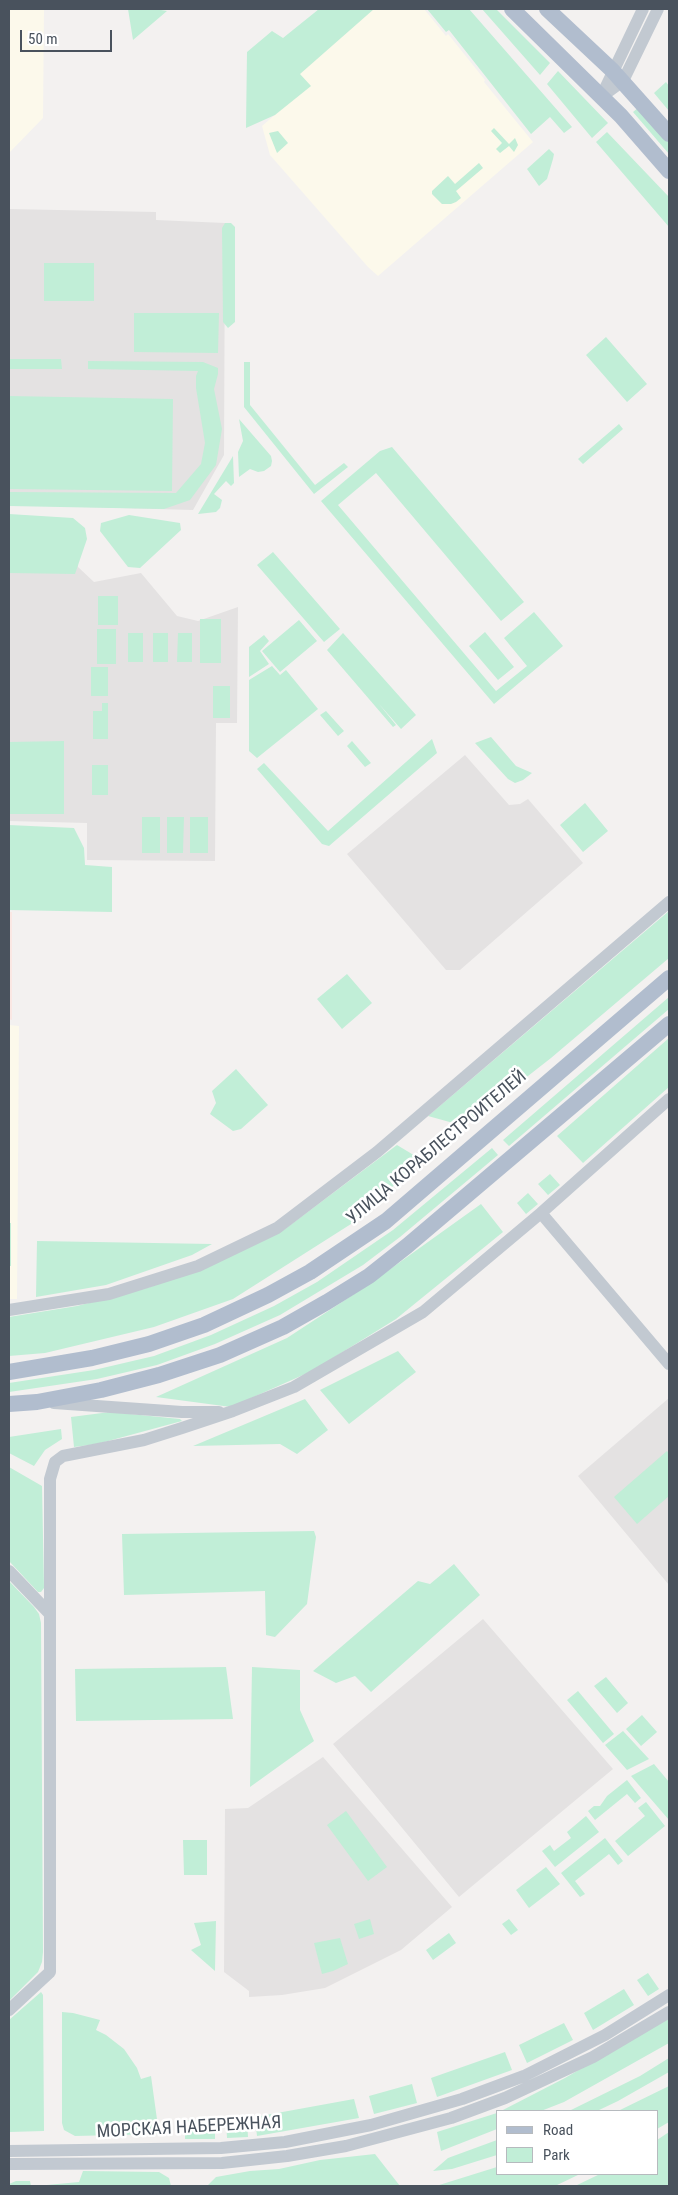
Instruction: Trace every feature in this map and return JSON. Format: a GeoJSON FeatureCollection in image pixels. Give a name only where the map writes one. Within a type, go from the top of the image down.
{"type":"FeatureCollection","features":[{"type":"Feature","properties":{"kind":"main road"},"geometry":{"type":"LineString","coordinates":[[512,9],[621,116],[669,171]]}},
{"type":"Feature","properties":{"kind":"main road"},"geometry":{"type":"LineString","coordinates":[[546,9],[617,76],[669,134]]}},
{"type":"Feature","properties":{"kind":"main road","name":"УЛИЦА КОРАБЛЕСТРОИТЕЛЕЙ"},"geometry":{"type":"LineString","coordinates":[[9,1372],[92,1358],[149,1344],[204,1325],[268,1296],[310,1272],[386,1221],[669,978]]}},
{"type":"Feature","properties":{"kind":"main road"},"geometry":{"type":"LineString","coordinates":[[9,1404],[37,1402],[101,1390],[159,1375],[220,1354],[283,1327],[327,1302],[369,1276],[408,1246],[669,1024]]}},
{"type":"Feature","properties":{"kind":"street"},"geometry":{"type":"LineString","coordinates":[[617,76],[643,9]]}},
{"type":"Feature","properties":{"kind":"street"},"geometry":{"type":"LineString","coordinates":[[601,96],[617,76],[658,9]]}},
{"type":"Feature","properties":{"kind":"street"},"geometry":{"type":"LineString","coordinates":[[9,1310],[118,1292],[198,1266],[277,1228],[377,1152],[669,902]]}},
{"type":"Feature","properties":{"kind":"street"},"geometry":{"type":"LineString","coordinates":[[9,2010],[50,1972],[51,1470],[55,1462],[63,1456],[144,1440],[234,1411],[304,1383],[423,1312],[542,1212],[669,1099]]}},
{"type":"Feature","properties":{"kind":"street"},"geometry":{"type":"LineString","coordinates":[[542,1212],[669,1364]]}},
{"type":"Feature","properties":{"kind":"street"},"geometry":{"type":"LineString","coordinates":[[37,1402],[182,1412],[234,1411]]}},
{"type":"Feature","properties":{"kind":"street"},"geometry":{"type":"LineString","coordinates":[[9,1571],[50,1614]]}},
{"type":"Feature","properties":{"kind":"street","name":"МОРСКАЯ НАБЕРЕЖНАЯ"},"geometry":{"type":"LineString","coordinates":[[9,2152],[221,2148],[285,2142],[371,2125],[462,2099],[524,2076],[605,2035],[669,1995]]}},
{"type":"Feature","properties":{"kind":"street","name":"МОРСКАЯ НАБЕРЕЖНАЯ"},"geometry":{"type":"LineString","coordinates":[[9,2164],[222,2163],[287,2156],[354,2144],[450,2118],[505,2098],[594,2058],[669,2012]]}},
{"type":"Feature","properties":{"kind":"shaded area"},"geometry":{"type":"Polygon","coordinates":[[[9,9],[44,9],[43,118],[9,153],[9,9]]]}},
{"type":"Feature","properties":{"kind":"shaded area"},"geometry":{"type":"Polygon","coordinates":[[[373,9],[424,9],[446,36],[448,34],[533,142],[378,276],[270,155],[262,126],[307,87],[296,74],[373,9]]]}},
{"type":"Feature","properties":{"kind":"shaded area"},"geometry":{"type":"Polygon","coordinates":[[[9,209],[156,212],[156,220],[225,223],[224,455],[193,510],[9,505],[9,209]]]}},
{"type":"Feature","properties":{"kind":"shaded area"},"geometry":{"type":"Polygon","coordinates":[[[9,527],[79,530],[78,567],[94,582],[141,573],[177,616],[198,621],[238,607],[237,723],[216,723],[215,861],[87,860],[87,823],[9,821],[9,527]]]}},
{"type":"Feature","properties":{"kind":"shaded area"},"geometry":{"type":"Polygon","coordinates":[[[465,755],[509,805],[520,804],[528,799],[583,863],[460,970],[446,970],[347,854],[465,755]]]}},
{"type":"Feature","properties":{"kind":"shaded area"},"geometry":{"type":"Polygon","coordinates":[[[9,912],[12,912],[12,1020],[9,1019],[9,912]]]}},
{"type":"Feature","properties":{"kind":"shaded area"},"geometry":{"type":"Polygon","coordinates":[[[9,1025],[19,1026],[17,1299],[9,1299],[9,1025]]]}},
{"type":"Feature","properties":{"kind":"shaded area"},"geometry":{"type":"Polygon","coordinates":[[[669,1398],[669,1585],[578,1476],[669,1398]]]}},
{"type":"Feature","properties":{"kind":"shaded area"},"geometry":{"type":"Polygon","coordinates":[[[483,1619],[613,1769],[459,1897],[333,1744],[483,1619]]]}},
{"type":"Feature","properties":{"kind":"shaded area"},"geometry":{"type":"Polygon","coordinates":[[[323,1757],[452,1907],[401,1950],[325,1988],[282,1995],[249,1997],[249,1991],[224,1972],[225,1809],[248,1808],[323,1757]]]}},
{"type":"Feature","properties":{"kind":"green space"},"geometry":{"type":"Polygon","coordinates":[[[128,9],[155,9],[167,11],[133,40],[128,9]]]}},
{"type":"Feature","properties":{"kind":"green space"},"geometry":{"type":"Polygon","coordinates":[[[319,9],[374,9],[300,74],[311,86],[275,115],[246,128],[247,52],[272,31],[283,38],[319,9]]]}},
{"type":"Feature","properties":{"kind":"green space"},"geometry":{"type":"Polygon","coordinates":[[[427,9],[469,9],[572,127],[564,133],[550,117],[531,134],[449,30],[446,32],[427,9]]]}},
{"type":"Feature","properties":{"kind":"green space"},"geometry":{"type":"Polygon","coordinates":[[[482,9],[496,9],[550,63],[540,75],[482,9]]]}},
{"type":"Feature","properties":{"kind":"green space"},"geometry":{"type":"Polygon","coordinates":[[[558,71],[608,123],[592,138],[547,84],[558,71]]]}},
{"type":"Feature","properties":{"kind":"green space"},"geometry":{"type":"Polygon","coordinates":[[[666,82],[669,86],[669,111],[654,93],[666,82]]]}},
{"type":"Feature","properties":{"kind":"green space"},"geometry":{"type":"Polygon","coordinates":[[[639,107],[669,142],[669,154],[633,112],[639,107]]]}},
{"type":"Feature","properties":{"kind":"green space"},"geometry":{"type":"Polygon","coordinates":[[[494,128],[509,144],[515,138],[518,145],[514,152],[509,146],[500,153],[496,149],[502,143],[491,131],[494,128]]]}},
{"type":"Feature","properties":{"kind":"green space"},"geometry":{"type":"Polygon","coordinates":[[[278,131],[288,143],[277,153],[269,133],[278,131]]]}},
{"type":"Feature","properties":{"kind":"green space"},"geometry":{"type":"Polygon","coordinates":[[[607,132],[669,197],[669,227],[596,142],[607,132]]]}},
{"type":"Feature","properties":{"kind":"green space"},"geometry":{"type":"Polygon","coordinates":[[[549,149],[554,154],[553,159],[547,179],[539,186],[527,169],[549,149]]]}},
{"type":"Feature","properties":{"kind":"green space"},"geometry":{"type":"Polygon","coordinates":[[[479,163],[483,168],[456,191],[461,198],[456,202],[442,204],[432,194],[432,191],[448,176],[455,184],[479,163]]]}},
{"type":"Feature","properties":{"kind":"green space"},"geometry":{"type":"Polygon","coordinates":[[[225,223],[231,223],[235,227],[235,322],[228,328],[223,322],[222,228],[225,223]]]}},
{"type":"Feature","properties":{"kind":"green space"},"geometry":{"type":"Polygon","coordinates":[[[44,263],[94,263],[94,301],[44,301],[44,263]]]}},
{"type":"Feature","properties":{"kind":"green space"},"geometry":{"type":"Polygon","coordinates":[[[134,313],[219,313],[218,353],[134,352],[134,313]]]}},
{"type":"Feature","properties":{"kind":"green space"},"geometry":{"type":"Polygon","coordinates":[[[606,337],[647,384],[627,402],[586,355],[606,337]]]}},
{"type":"Feature","properties":{"kind":"green space"},"geometry":{"type":"Polygon","coordinates":[[[9,359],[61,359],[62,369],[9,369],[9,359]]]}},
{"type":"Feature","properties":{"kind":"green space"},"geometry":{"type":"Polygon","coordinates":[[[88,361],[203,362],[218,368],[214,389],[222,429],[216,465],[190,500],[164,509],[9,506],[9,492],[176,493],[201,464],[205,443],[196,388],[198,371],[88,369],[88,361]]]}},
{"type":"Feature","properties":{"kind":"green space"},"geometry":{"type":"Polygon","coordinates":[[[244,362],[250,362],[250,405],[315,485],[344,463],[348,467],[314,494],[244,407],[244,362]]]}},
{"type":"Feature","properties":{"kind":"green space"},"geometry":{"type":"Polygon","coordinates":[[[9,396],[173,399],[172,491],[9,489],[9,396]]]}},
{"type":"Feature","properties":{"kind":"green space"},"geometry":{"type":"Polygon","coordinates":[[[239,419],[271,456],[272,461],[271,466],[264,471],[258,472],[250,469],[239,477],[238,452],[243,441],[239,419]]]}},
{"type":"Feature","properties":{"kind":"green space"},"geometry":{"type":"Polygon","coordinates":[[[619,424],[623,429],[583,464],[578,459],[619,424]]]}},
{"type":"Feature","properties":{"kind":"green space"},"geometry":{"type":"Polygon","coordinates":[[[392,447],[524,602],[501,621],[376,473],[338,505],[496,691],[527,666],[504,638],[534,612],[563,646],[494,704],[321,501],[380,451],[392,447]]]}},
{"type":"Feature","properties":{"kind":"green space"},"geometry":{"type":"Polygon","coordinates":[[[233,456],[234,483],[231,486],[226,481],[214,494],[222,500],[220,508],[216,512],[198,514],[233,456]]]}},
{"type":"Feature","properties":{"kind":"green space"},"geometry":{"type":"Polygon","coordinates":[[[9,514],[73,518],[85,528],[87,539],[75,574],[9,573],[9,514]]]}},
{"type":"Feature","properties":{"kind":"green space"},"geometry":{"type":"Polygon","coordinates":[[[129,515],[180,523],[181,530],[140,568],[128,567],[100,531],[101,523],[129,515]]]}},
{"type":"Feature","properties":{"kind":"green space"},"geometry":{"type":"Polygon","coordinates":[[[273,552],[340,629],[324,642],[257,565],[273,552]]]}},
{"type":"Feature","properties":{"kind":"green space"},"geometry":{"type":"Polygon","coordinates":[[[98,596],[118,596],[118,625],[98,625],[98,596]]]}},
{"type":"Feature","properties":{"kind":"green space"},"geometry":{"type":"Polygon","coordinates":[[[200,619],[221,619],[221,663],[200,663],[200,619]]]}},
{"type":"Feature","properties":{"kind":"green space"},"geometry":{"type":"Polygon","coordinates":[[[299,620],[317,641],[280,672],[262,651],[299,620]]]}},
{"type":"Feature","properties":{"kind":"green space"},"geometry":{"type":"Polygon","coordinates":[[[97,629],[116,629],[116,664],[97,664],[97,629]]]}},
{"type":"Feature","properties":{"kind":"green space"},"geometry":{"type":"Polygon","coordinates":[[[485,632],[514,667],[498,680],[469,646],[485,632]]]}},
{"type":"Feature","properties":{"kind":"green space"},"geometry":{"type":"Polygon","coordinates":[[[128,633],[143,633],[143,662],[128,662],[128,633]]]}},
{"type":"Feature","properties":{"kind":"green space"},"geometry":{"type":"Polygon","coordinates":[[[153,633],[168,633],[168,662],[153,662],[153,633]]]}},
{"type":"Feature","properties":{"kind":"green space"},"geometry":{"type":"Polygon","coordinates":[[[178,633],[192,633],[192,662],[177,662],[178,633]]]}},
{"type":"Feature","properties":{"kind":"green space"},"geometry":{"type":"Polygon","coordinates":[[[343,633],[416,715],[401,729],[379,704],[396,725],[393,727],[327,650],[343,633]]]}},
{"type":"Feature","properties":{"kind":"green space"},"geometry":{"type":"Polygon","coordinates":[[[264,635],[269,641],[260,651],[269,664],[249,677],[249,647],[264,635]]]}},
{"type":"Feature","properties":{"kind":"green space"},"geometry":{"type":"Polygon","coordinates":[[[272,666],[280,675],[286,670],[318,709],[257,758],[249,751],[249,680],[272,666]]]}},
{"type":"Feature","properties":{"kind":"green space"},"geometry":{"type":"Polygon","coordinates":[[[91,667],[108,667],[108,696],[91,696],[91,667]]]}},
{"type":"Feature","properties":{"kind":"green space"},"geometry":{"type":"Polygon","coordinates":[[[213,686],[230,686],[230,718],[213,718],[213,686]]]}},
{"type":"Feature","properties":{"kind":"green space"},"geometry":{"type":"Polygon","coordinates":[[[102,703],[108,703],[108,739],[93,739],[93,711],[102,711],[102,703]]]}},
{"type":"Feature","properties":{"kind":"green space"},"geometry":{"type":"Polygon","coordinates":[[[326,711],[344,731],[338,736],[320,715],[326,711]]]}},
{"type":"Feature","properties":{"kind":"green space"},"geometry":{"type":"Polygon","coordinates":[[[491,737],[516,766],[532,773],[515,783],[508,779],[475,743],[491,737]]]}},
{"type":"Feature","properties":{"kind":"green space"},"geometry":{"type":"Polygon","coordinates":[[[432,739],[437,753],[329,846],[322,844],[257,769],[264,763],[328,831],[432,739]]]}},
{"type":"Feature","properties":{"kind":"green space"},"geometry":{"type":"Polygon","coordinates":[[[64,741],[64,814],[9,814],[9,742],[64,741]]]}},
{"type":"Feature","properties":{"kind":"green space"},"geometry":{"type":"Polygon","coordinates":[[[352,741],[371,763],[365,767],[347,746],[352,741]]]}},
{"type":"Feature","properties":{"kind":"green space"},"geometry":{"type":"Polygon","coordinates":[[[92,765],[108,765],[108,795],[92,795],[92,765]]]}},
{"type":"Feature","properties":{"kind":"green space"},"geometry":{"type":"Polygon","coordinates":[[[585,803],[608,831],[583,852],[560,825],[585,803]]]}},
{"type":"Feature","properties":{"kind":"green space"},"geometry":{"type":"Polygon","coordinates":[[[142,817],[160,817],[160,853],[142,853],[142,817]]]}},
{"type":"Feature","properties":{"kind":"green space"},"geometry":{"type":"Polygon","coordinates":[[[167,817],[184,817],[183,853],[167,853],[167,817]]]}},
{"type":"Feature","properties":{"kind":"green space"},"geometry":{"type":"Polygon","coordinates":[[[190,817],[208,817],[208,853],[190,853],[190,817]]]}},
{"type":"Feature","properties":{"kind":"green space"},"geometry":{"type":"Polygon","coordinates":[[[9,825],[74,828],[84,848],[85,865],[112,867],[112,912],[9,910],[9,825]]]}},
{"type":"Feature","properties":{"kind":"green space"},"geometry":{"type":"Polygon","coordinates":[[[669,911],[669,958],[551,1058],[464,1126],[428,1116],[669,911]]]}},
{"type":"Feature","properties":{"kind":"green space"},"geometry":{"type":"Polygon","coordinates":[[[347,974],[372,1003],[342,1029],[317,999],[347,974]]]}},
{"type":"Feature","properties":{"kind":"green space"},"geometry":{"type":"Polygon","coordinates":[[[669,997],[669,1009],[509,1146],[503,1140],[669,997]]]}},
{"type":"Feature","properties":{"kind":"green space"},"geometry":{"type":"Polygon","coordinates":[[[669,1038],[669,1087],[583,1163],[557,1136],[669,1038]]]}},
{"type":"Feature","properties":{"kind":"green space"},"geometry":{"type":"Polygon","coordinates":[[[236,1069],[268,1105],[241,1129],[233,1131],[210,1114],[216,1103],[212,1091],[236,1069]]]}},
{"type":"Feature","properties":{"kind":"green space"},"geometry":{"type":"Polygon","coordinates":[[[397,1145],[422,1160],[351,1224],[233,1299],[154,1327],[45,1353],[9,1356],[9,1317],[77,1306],[150,1287],[285,1229],[397,1145]]]}},
{"type":"Feature","properties":{"kind":"green space"},"geometry":{"type":"Polygon","coordinates":[[[492,1148],[498,1155],[400,1237],[363,1265],[280,1315],[215,1344],[157,1365],[97,1379],[9,1392],[9,1383],[94,1370],[154,1356],[211,1335],[274,1306],[317,1282],[393,1230],[492,1148]]]}},
{"type":"Feature","properties":{"kind":"green space"},"geometry":{"type":"Polygon","coordinates":[[[550,1174],[560,1185],[548,1195],[538,1184],[550,1174]]]}},
{"type":"Feature","properties":{"kind":"green space"},"geometry":{"type":"Polygon","coordinates":[[[528,1193],[538,1204],[526,1214],[517,1203],[528,1193]]]}},
{"type":"Feature","properties":{"kind":"green space"},"geometry":{"type":"Polygon","coordinates":[[[481,1204],[503,1232],[396,1319],[312,1371],[231,1407],[156,1397],[287,1338],[368,1285],[481,1204]]]}},
{"type":"Feature","properties":{"kind":"green space"},"geometry":{"type":"Polygon","coordinates":[[[9,1223],[11,1223],[11,1266],[9,1266],[9,1223]]]}},
{"type":"Feature","properties":{"kind":"green space"},"geometry":{"type":"Polygon","coordinates":[[[37,1241],[212,1244],[192,1255],[106,1285],[36,1297],[37,1241]]]}},
{"type":"Feature","properties":{"kind":"green space"},"geometry":{"type":"Polygon","coordinates":[[[398,1351],[416,1372],[349,1424],[320,1390],[398,1351]]]}},
{"type":"Feature","properties":{"kind":"green space"},"geometry":{"type":"Polygon","coordinates":[[[305,1399],[328,1430],[297,1454],[280,1444],[193,1446],[305,1399]]]}},
{"type":"Feature","properties":{"kind":"green space"},"geometry":{"type":"Polygon","coordinates":[[[110,1412],[180,1419],[182,1421],[97,1444],[74,1447],[71,1417],[110,1412]]]}},
{"type":"Feature","properties":{"kind":"green space"},"geometry":{"type":"Polygon","coordinates":[[[61,1429],[62,1439],[45,1450],[34,1466],[9,1453],[9,1437],[61,1429]]]}},
{"type":"Feature","properties":{"kind":"green space"},"geometry":{"type":"Polygon","coordinates":[[[667,1451],[669,1454],[669,1496],[637,1524],[614,1497],[667,1451]]]}},
{"type":"Feature","properties":{"kind":"green space"},"geometry":{"type":"Polygon","coordinates":[[[9,1467],[42,1486],[44,1588],[41,1592],[38,1592],[9,1561],[9,1467]]]}},
{"type":"Feature","properties":{"kind":"green space"},"geometry":{"type":"Polygon","coordinates":[[[314,1531],[316,1537],[307,1604],[275,1637],[266,1635],[265,1591],[124,1595],[122,1534],[314,1531]]]}},
{"type":"Feature","properties":{"kind":"green space"},"geometry":{"type":"Polygon","coordinates":[[[454,1564],[480,1595],[371,1692],[355,1676],[336,1683],[313,1671],[418,1581],[430,1584],[454,1564]]]}},
{"type":"Feature","properties":{"kind":"green space"},"geometry":{"type":"Polygon","coordinates":[[[9,1581],[34,1607],[39,1614],[41,1623],[43,1952],[38,1972],[9,2001],[9,1581]]]}},
{"type":"Feature","properties":{"kind":"green space"},"geometry":{"type":"Polygon","coordinates":[[[226,1667],[233,1719],[76,1721],[75,1669],[226,1667]]]}},
{"type":"Feature","properties":{"kind":"green space"},"geometry":{"type":"Polygon","coordinates":[[[252,1667],[300,1670],[300,1710],[314,1741],[250,1787],[252,1667]]]}},
{"type":"Feature","properties":{"kind":"green space"},"geometry":{"type":"Polygon","coordinates":[[[606,1677],[628,1703],[617,1713],[594,1686],[606,1677]]]}},
{"type":"Feature","properties":{"kind":"green space"},"geometry":{"type":"Polygon","coordinates":[[[578,1691],[614,1734],[603,1743],[567,1700],[578,1691]]]}},
{"type":"Feature","properties":{"kind":"green space"},"geometry":{"type":"Polygon","coordinates":[[[642,1715],[657,1732],[641,1746],[626,1729],[642,1715]]]}},
{"type":"Feature","properties":{"kind":"green space"},"geometry":{"type":"Polygon","coordinates":[[[623,1731],[649,1759],[627,1770],[605,1745],[623,1731]]]}},
{"type":"Feature","properties":{"kind":"green space"},"geometry":{"type":"Polygon","coordinates":[[[654,1764],[669,1782],[669,1820],[631,1776],[654,1764]]]}},
{"type":"Feature","properties":{"kind":"green space"},"geometry":{"type":"Polygon","coordinates":[[[627,1780],[641,1798],[635,1803],[627,1794],[595,1820],[588,1811],[594,1806],[600,1806],[607,1796],[627,1780]]]}},
{"type":"Feature","properties":{"kind":"green space"},"geometry":{"type":"Polygon","coordinates":[[[646,1802],[665,1826],[628,1856],[615,1841],[645,1816],[638,1808],[646,1802]]]}},
{"type":"Feature","properties":{"kind":"green space"},"geometry":{"type":"Polygon","coordinates":[[[346,1811],[387,1867],[368,1881],[327,1825],[346,1811]]]}},
{"type":"Feature","properties":{"kind":"green space"},"geometry":{"type":"Polygon","coordinates":[[[586,1816],[599,1832],[555,1867],[542,1851],[550,1845],[554,1851],[571,1838],[567,1832],[586,1816]]]}},
{"type":"Feature","properties":{"kind":"green space"},"geometry":{"type":"Polygon","coordinates":[[[605,1838],[623,1861],[618,1865],[609,1854],[575,1881],[585,1894],[580,1897],[561,1873],[605,1838]]]}},
{"type":"Feature","properties":{"kind":"green space"},"geometry":{"type":"Polygon","coordinates":[[[183,1840],[207,1840],[207,1875],[184,1875],[183,1840]]]}},
{"type":"Feature","properties":{"kind":"green space"},"geometry":{"type":"Polygon","coordinates":[[[546,1867],[560,1884],[529,1908],[516,1890],[546,1867]]]}},
{"type":"Feature","properties":{"kind":"green space"},"geometry":{"type":"Polygon","coordinates":[[[370,1919],[374,1934],[359,1939],[354,1924],[370,1919]]]}},
{"type":"Feature","properties":{"kind":"green space"},"geometry":{"type":"Polygon","coordinates":[[[509,1919],[518,1930],[511,1935],[502,1924],[509,1919]]]}},
{"type":"Feature","properties":{"kind":"green space"},"geometry":{"type":"Polygon","coordinates":[[[216,1921],[215,1971],[191,1950],[201,1945],[194,1923],[216,1921]]]}},
{"type":"Feature","properties":{"kind":"green space"},"geometry":{"type":"Polygon","coordinates":[[[449,1933],[456,1943],[433,1960],[426,1950],[449,1933]]]}},
{"type":"Feature","properties":{"kind":"green space"},"geometry":{"type":"Polygon","coordinates":[[[340,1938],[348,1964],[322,1974],[314,1943],[340,1938]]]}},
{"type":"Feature","properties":{"kind":"green space"},"geometry":{"type":"Polygon","coordinates":[[[648,1973],[659,1989],[648,1996],[637,1980],[648,1973]]]}},
{"type":"Feature","properties":{"kind":"green space"},"geometry":{"type":"Polygon","coordinates":[[[624,1989],[634,2005],[593,2030],[584,2013],[624,1989]]]}},
{"type":"Feature","properties":{"kind":"green space"},"geometry":{"type":"Polygon","coordinates":[[[41,1992],[43,1995],[44,2131],[9,2132],[9,2020],[41,1992]]]}},
{"type":"Feature","properties":{"kind":"green space"},"geometry":{"type":"Polygon","coordinates":[[[62,2012],[100,2020],[96,2030],[124,2049],[137,2068],[141,2079],[151,2076],[159,2134],[75,2136],[64,2130],[62,2123],[62,2012]]]}},
{"type":"Feature","properties":{"kind":"green space"},"geometry":{"type":"Polygon","coordinates":[[[669,2017],[669,2043],[564,2102],[544,2110],[503,2110],[565,2078],[669,2017]]]}},
{"type":"Feature","properties":{"kind":"green space"},"geometry":{"type":"Polygon","coordinates":[[[564,2023],[573,2040],[527,2063],[519,2045],[564,2023]]]}},
{"type":"Feature","properties":{"kind":"green space"},"geometry":{"type":"Polygon","coordinates":[[[505,2052],[512,2070],[437,2097],[431,2078],[505,2052]]]}},
{"type":"Feature","properties":{"kind":"green space"},"geometry":{"type":"Polygon","coordinates":[[[669,2058],[669,2072],[618,2101],[599,2110],[571,2110],[640,2076],[669,2058]]]}},
{"type":"Feature","properties":{"kind":"green space"},"geometry":{"type":"Polygon","coordinates":[[[412,2084],[417,2103],[374,2114],[369,2096],[412,2084]]]}},
{"type":"Feature","properties":{"kind":"green space"},"geometry":{"type":"Polygon","coordinates":[[[669,2086],[669,2122],[658,2128],[658,2110],[620,2110],[669,2086]]]}},
{"type":"Feature","properties":{"kind":"green space"},"geometry":{"type":"Polygon","coordinates":[[[354,2099],[359,2118],[257,2136],[255,2117],[354,2099]]]}},
{"type":"Feature","properties":{"kind":"green space"},"geometry":{"type":"Polygon","coordinates":[[[496,2113],[496,2129],[441,2151],[437,2132],[496,2113]]]}},
{"type":"Feature","properties":{"kind":"green space"},"geometry":{"type":"Polygon","coordinates":[[[247,2118],[248,2137],[227,2138],[226,2119],[247,2118]]]}},
{"type":"Feature","properties":{"kind":"green space"},"geometry":{"type":"Polygon","coordinates":[[[185,2120],[215,2120],[215,2139],[185,2139],[185,2120]]]}},
{"type":"Feature","properties":{"kind":"green space"},"geometry":{"type":"Polygon","coordinates":[[[669,2132],[669,2186],[575,2186],[598,2175],[658,2175],[658,2139],[669,2132]]]}},
{"type":"Feature","properties":{"kind":"green space"},"geometry":{"type":"Polygon","coordinates":[[[496,2140],[496,2155],[452,2169],[433,2171],[448,2158],[496,2140]]]}},
{"type":"Feature","properties":{"kind":"green space"},"geometry":{"type":"Polygon","coordinates":[[[375,2154],[400,2186],[207,2186],[216,2177],[250,2171],[279,2169],[320,2160],[375,2154]]]}},
{"type":"Feature","properties":{"kind":"green space"},"geometry":{"type":"Polygon","coordinates":[[[496,2167],[496,2175],[578,2175],[555,2186],[436,2186],[496,2167]]]}},
{"type":"Feature","properties":{"kind":"green space"},"geometry":{"type":"Polygon","coordinates":[[[83,2171],[159,2172],[169,2178],[171,2186],[36,2186],[79,2182],[83,2171]]]}},
{"type":"Feature","properties":{"kind":"green space"},"geometry":{"type":"Polygon","coordinates":[[[16,2181],[30,2181],[31,2186],[9,2186],[9,2184],[16,2181]]]}}]}
